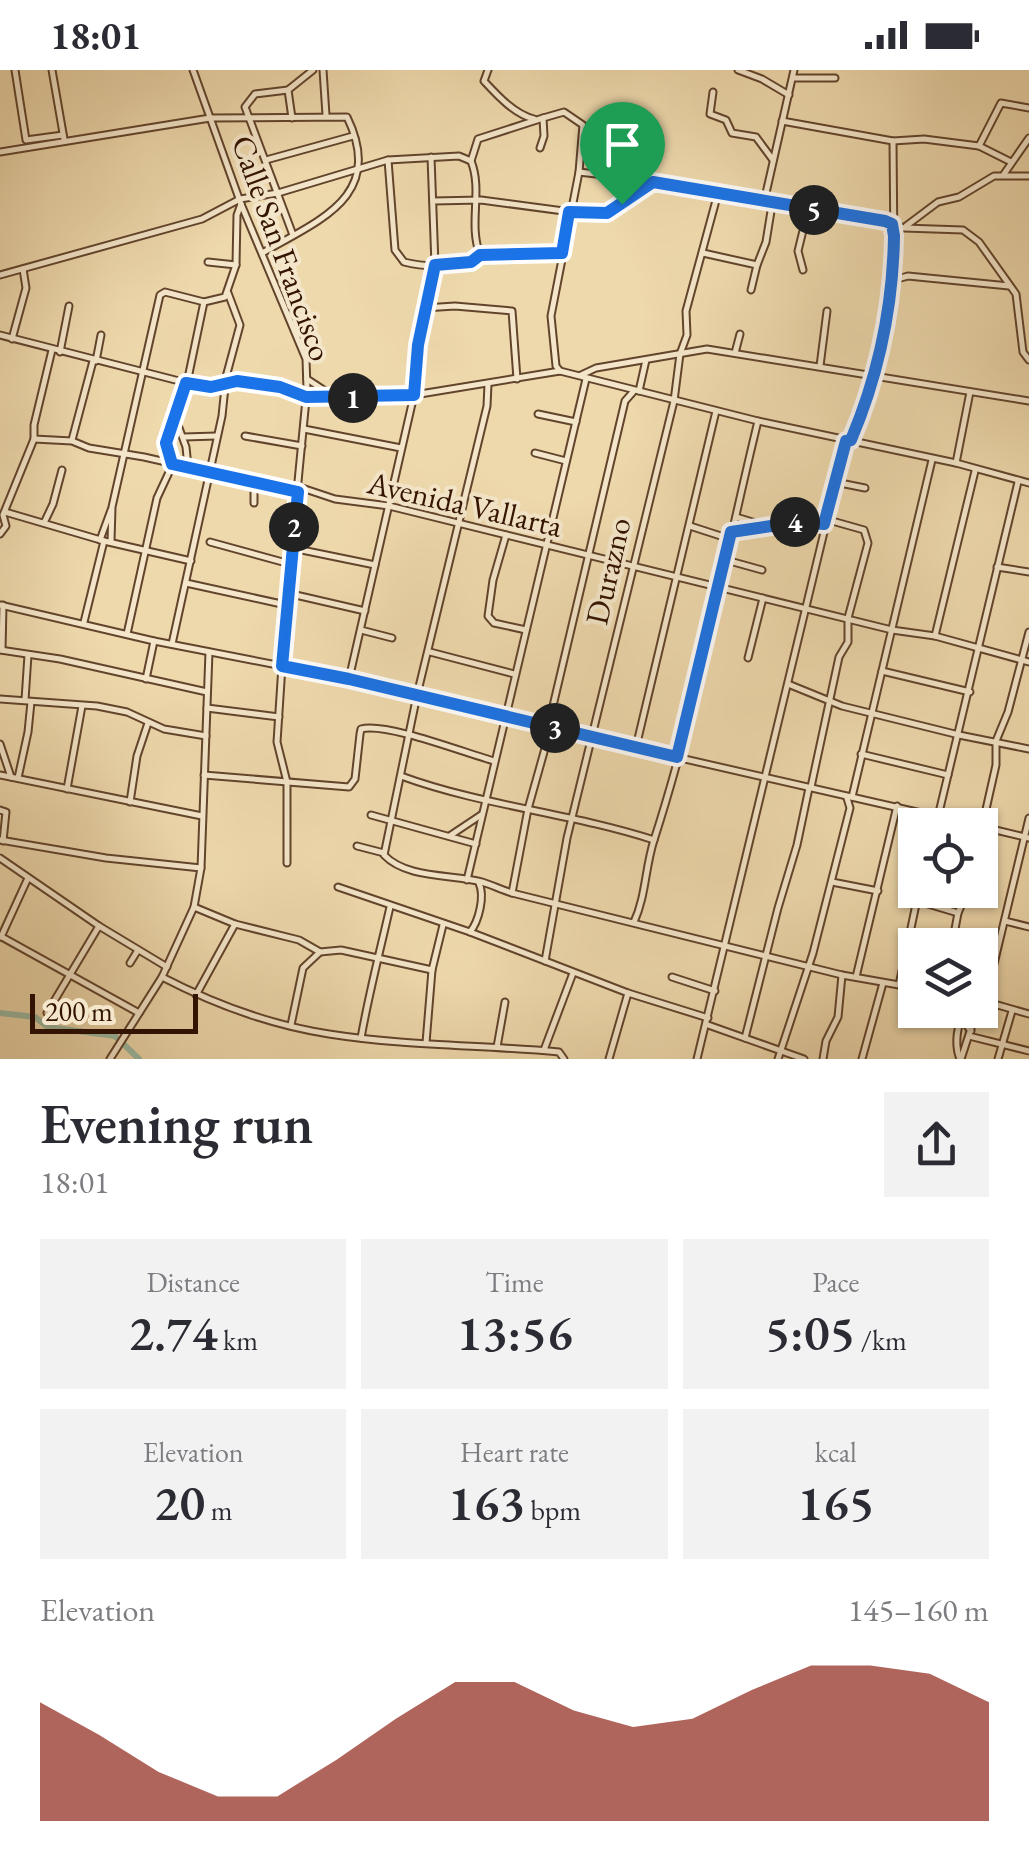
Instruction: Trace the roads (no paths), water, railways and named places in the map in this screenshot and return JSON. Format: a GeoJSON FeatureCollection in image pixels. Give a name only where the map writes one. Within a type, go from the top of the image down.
{"type":"FeatureCollection","features":[{"type":"Feature","properties":{"kind":"street"},"geometry":{"type":"LineString","coordinates":[[15,70],[26,140],[64,138]]}},
{"type":"Feature","properties":{"kind":"street"},"geometry":{"type":"LineString","coordinates":[[52,70],[64,138]]}},
{"type":"Feature","properties":{"kind":"street","name":"Calle San Francisco"},"geometry":{"type":"LineString","coordinates":[[194,70],[241,202],[306,359],[304,429],[278,717],[278,751],[287,782],[288,863]]}},
{"type":"Feature","properties":{"kind":"street"},"geometry":{"type":"LineString","coordinates":[[293,235],[245,106],[250,97],[288,90],[314,70]]}},
{"type":"Feature","properties":{"kind":"street"},"geometry":{"type":"LineString","coordinates":[[323,70],[326,115]]}},
{"type":"Feature","properties":{"kind":"street"},"geometry":{"type":"LineString","coordinates":[[488,70],[484,81],[495,96],[523,116],[540,119]]}},
{"type":"Feature","properties":{"kind":"street"},"geometry":{"type":"LineString","coordinates":[[738,70],[788,94]]}},
{"type":"Feature","properties":{"kind":"street"},"geometry":{"type":"LineString","coordinates":[[764,202],[794,70]]}},
{"type":"Feature","properties":{"kind":"street"},"geometry":{"type":"LineString","coordinates":[[792,78],[835,78]]}},
{"type":"Feature","properties":{"kind":"street"},"geometry":{"type":"LineString","coordinates":[[288,90],[292,118]]}},
{"type":"Feature","properties":{"kind":"street"},"geometry":{"type":"LineString","coordinates":[[713,92],[710,114],[722,116],[732,133],[756,136],[774,160]]}},
{"type":"Feature","properties":{"kind":"street"},"geometry":{"type":"LineString","coordinates":[[979,146],[1001,103],[1029,108]]}},
{"type":"Feature","properties":{"kind":"street"},"geometry":{"type":"LineString","coordinates":[[480,255],[473,228],[476,175],[472,161],[478,139],[564,112],[583,126],[579,172],[551,316],[556,366],[560,370]]}},
{"type":"Feature","properties":{"kind":"street"},"geometry":{"type":"LineString","coordinates":[[0,152],[64,138],[210,118],[347,116],[361,169],[344,199],[264,252]]}},
{"type":"Feature","properties":{"kind":"street"},"geometry":{"type":"LineString","coordinates":[[540,119],[544,136],[540,148]]}},
{"type":"Feature","properties":{"kind":"street"},"geometry":{"type":"LineString","coordinates":[[782,121],[893,141],[924,139],[979,146],[1011,162]]}},
{"type":"Feature","properties":{"kind":"street"},"geometry":{"type":"LineString","coordinates":[[582,141],[596,134],[636,137],[633,179]]}},
{"type":"Feature","properties":{"kind":"street"},"geometry":{"type":"LineString","coordinates":[[266,160],[353,136]]}},
{"type":"Feature","properties":{"kind":"street"},"geometry":{"type":"LineString","coordinates":[[1004,174],[1029,138]]}},
{"type":"Feature","properties":{"kind":"street"},"geometry":{"type":"LineString","coordinates":[[697,1059],[825,521],[883,346],[894,254],[893,141]]}},
{"type":"Feature","properties":{"kind":"street"},"geometry":{"type":"LineString","coordinates":[[0,274],[202,218],[241,202],[388,160],[459,156],[472,161]]}},
{"type":"Feature","properties":{"kind":"street"},"geometry":{"type":"LineString","coordinates":[[349,679],[414,395],[424,308],[435,265],[431,157]]}},
{"type":"Feature","properties":{"kind":"street"},"geometry":{"type":"LineString","coordinates":[[388,160],[395,250],[404,262],[435,265],[471,262],[480,255],[562,253]]}},
{"type":"Feature","properties":{"kind":"street"},"geometry":{"type":"LineString","coordinates":[[579,172],[691,187],[904,228],[954,228],[971,234],[1016,296],[1023,352],[1029,360]]}},
{"type":"Feature","properties":{"kind":"street"},"geometry":{"type":"LineString","coordinates":[[904,228],[938,202],[959,196],[994,176],[1029,176]]}},
{"type":"Feature","properties":{"kind":"street"},"geometry":{"type":"LineString","coordinates":[[433,201],[475,200],[569,212],[610,212],[653,182]]}},
{"type":"Feature","properties":{"kind":"street"},"geometry":{"type":"LineString","coordinates":[[688,200],[691,187]]}},
{"type":"Feature","properties":{"kind":"street","name":"Durazno"},"geometry":{"type":"LineString","coordinates":[[544,961],[592,737],[674,400],[680,354],[687,335],[686,311],[718,193]]}},
{"type":"Feature","properties":{"kind":"street"},"geometry":{"type":"LineString","coordinates":[[84,622],[160,295],[165,292],[204,302],[220,300],[228,291],[236,266],[241,202]]}},
{"type":"Feature","properties":{"kind":"street"},"geometry":{"type":"LineString","coordinates":[[752,290],[772,204]]}},
{"type":"Feature","properties":{"kind":"street"},"geometry":{"type":"LineString","coordinates":[[803,270],[798,251],[808,209]]}},
{"type":"Feature","properties":{"kind":"street"},"geometry":{"type":"LineString","coordinates":[[703,253],[757,264]]}},
{"type":"Feature","properties":{"kind":"street"},"geometry":{"type":"LineString","coordinates":[[208,262],[236,266]]}},
{"type":"Feature","properties":{"kind":"street"},"geometry":{"type":"LineString","coordinates":[[12,338],[26,288],[22,268]]}},
{"type":"Feature","properties":{"kind":"street"},"geometry":{"type":"LineString","coordinates":[[890,281],[904,276],[1009,286]]}},
{"type":"Feature","properties":{"kind":"street"},"geometry":{"type":"LineString","coordinates":[[172,644],[240,325],[228,291]]}},
{"type":"Feature","properties":{"kind":"street"},"geometry":{"type":"LineString","coordinates":[[127,634],[158,494],[172,464],[166,443],[186,383],[204,302]]}},
{"type":"Feature","properties":{"kind":"street"},"geometry":{"type":"LineString","coordinates":[[6,526],[2,514],[34,438],[34,425],[69,306]]}},
{"type":"Feature","properties":{"kind":"street"},"geometry":{"type":"LineString","coordinates":[[424,308],[455,306],[512,311],[517,378]]}},
{"type":"Feature","properties":{"kind":"street"},"geometry":{"type":"LineString","coordinates":[[820,366],[827,311]]}},
{"type":"Feature","properties":{"kind":"street"},"geometry":{"type":"LineString","coordinates":[[735,353],[740,334]]}},
{"type":"Feature","properties":{"kind":"street"},"geometry":{"type":"LineString","coordinates":[[0,335],[186,383],[211,387],[237,381],[280,387],[306,397],[414,395],[560,370],[716,411],[956,463],[1029,483]]}},
{"type":"Feature","properties":{"kind":"street"},"geometry":{"type":"LineString","coordinates":[[72,442],[102,335]]}},
{"type":"Feature","properties":{"kind":"street"},"geometry":{"type":"LineString","coordinates":[[468,880],[584,377],[596,368],[695,350],[1029,400]]}},
{"type":"Feature","properties":{"kind":"street"},"geometry":{"type":"LineString","coordinates":[[625,401],[636,391],[646,360]]}},
{"type":"Feature","properties":{"kind":"street"},"geometry":{"type":"LineString","coordinates":[[307,379],[336,398]]}},
{"type":"Feature","properties":{"kind":"street"},"geometry":{"type":"LineString","coordinates":[[384,854],[417,695],[487,406],[488,384]]}},
{"type":"Feature","properties":{"kind":"street"},"geometry":{"type":"LineString","coordinates":[[512,894],[528,809],[625,401],[621,387]]}},
{"type":"Feature","properties":{"kind":"street"},"geometry":{"type":"LineString","coordinates":[[956,463],[971,391]]}},
{"type":"Feature","properties":{"kind":"street"},"geometry":{"type":"LineString","coordinates":[[636,747],[716,411]]}},
{"type":"Feature","properties":{"kind":"street"},"geometry":{"type":"LineString","coordinates":[[538,414],[576,422]]}},
{"type":"Feature","properties":{"kind":"street"},"geometry":{"type":"LineString","coordinates":[[175,418],[188,467]]}},
{"type":"Feature","properties":{"kind":"street"},"geometry":{"type":"LineString","coordinates":[[634,922],[642,906],[646,868],[667,804],[758,421]]}},
{"type":"Feature","properties":{"kind":"street"},"geometry":{"type":"LineString","coordinates":[[304,429],[401,448]]}},
{"type":"Feature","properties":{"kind":"street"},"geometry":{"type":"LineString","coordinates":[[182,437],[216,436]]}},
{"type":"Feature","properties":{"kind":"street"},"geometry":{"type":"LineString","coordinates":[[245,436],[302,446]]}},
{"type":"Feature","properties":{"kind":"street","name":"Avenida Vallarta"},"geometry":{"type":"LineString","coordinates":[[34,438],[72,442],[254,483],[389,506],[1025,661]]}},
{"type":"Feature","properties":{"kind":"street"},"geometry":{"type":"LineString","coordinates":[[535,453],[566,461]]}},
{"type":"Feature","properties":{"kind":"street"},"geometry":{"type":"LineString","coordinates":[[778,1059],[832,882],[932,459]]}},
{"type":"Feature","properties":{"kind":"street"},"geometry":{"type":"LineString","coordinates":[[44,523],[62,470]]}},
{"type":"Feature","properties":{"kind":"street"},"geometry":{"type":"LineString","coordinates":[[935,636],[975,471]]}},
{"type":"Feature","properties":{"kind":"street"},"geometry":{"type":"LineString","coordinates":[[836,482],[866,488]]}},
{"type":"Feature","properties":{"kind":"street"},"geometry":{"type":"LineString","coordinates":[[941,808],[1018,482]]}},
{"type":"Feature","properties":{"kind":"street"},"geometry":{"type":"LineString","coordinates":[[254,483],[254,503]]}},
{"type":"Feature","properties":{"kind":"street"},"geometry":{"type":"LineString","coordinates":[[105,541],[112,507]]}},
{"type":"Feature","properties":{"kind":"street"},"geometry":{"type":"LineString","coordinates":[[2,514],[190,560]]}},
{"type":"Feature","properties":{"kind":"street"},"geometry":{"type":"LineString","coordinates":[[0,534],[17,515]]}},
{"type":"Feature","properties":{"kind":"street"},"geometry":{"type":"LineString","coordinates":[[734,517],[762,526]]}},
{"type":"Feature","properties":{"kind":"street"},"geometry":{"type":"LineString","coordinates":[[689,526],[731,536],[762,526],[825,521],[864,530],[868,536],[848,618],[849,637],[840,657],[798,845],[745,1038]]}},
{"type":"Feature","properties":{"kind":"street"},"geometry":{"type":"LineString","coordinates":[[506,536],[487,613],[494,622],[526,630]]}},
{"type":"Feature","properties":{"kind":"street"},"geometry":{"type":"LineString","coordinates":[[210,542],[290,564]]}},
{"type":"Feature","properties":{"kind":"street"},"geometry":{"type":"LineString","coordinates":[[292,548],[375,565]]}},
{"type":"Feature","properties":{"kind":"street"},"geometry":{"type":"LineString","coordinates":[[725,559],[762,570]]}},
{"type":"Feature","properties":{"kind":"street"},"geometry":{"type":"LineString","coordinates":[[997,567],[1029,572]]}},
{"type":"Feature","properties":{"kind":"street"},"geometry":{"type":"LineString","coordinates":[[672,590],[691,582]]}},
{"type":"Feature","properties":{"kind":"street"},"geometry":{"type":"LineString","coordinates":[[185,583],[286,605]]}},
{"type":"Feature","properties":{"kind":"street"},"geometry":{"type":"LineString","coordinates":[[287,593],[364,611]]}},
{"type":"Feature","properties":{"kind":"street"},"geometry":{"type":"LineString","coordinates":[[748,658],[763,598]]}},
{"type":"Feature","properties":{"kind":"street"},"geometry":{"type":"LineString","coordinates":[[207,692],[1,650],[1,605],[154,641],[349,679],[905,808]]}},
{"type":"Feature","properties":{"kind":"street"},"geometry":{"type":"LineString","coordinates":[[360,630],[392,638]]}},
{"type":"Feature","properties":{"kind":"street"},"geometry":{"type":"LineString","coordinates":[[984,808],[996,765],[996,741],[1025,661],[1029,632]]}},
{"type":"Feature","properties":{"kind":"street"},"geometry":{"type":"LineString","coordinates":[[146,678],[154,641]]}},
{"type":"Feature","properties":{"kind":"street"},"geometry":{"type":"LineString","coordinates":[[110,1059],[162,977],[194,907],[201,868],[209,652]]}},
{"type":"Feature","properties":{"kind":"street"},"geometry":{"type":"LineString","coordinates":[[429,652],[514,674]]}},
{"type":"Feature","properties":{"kind":"street"},"geometry":{"type":"LineString","coordinates":[[14,777],[28,732],[28,655]]}},
{"type":"Feature","properties":{"kind":"street"},"geometry":{"type":"LineString","coordinates":[[882,671],[970,692]]}},
{"type":"Feature","properties":{"kind":"street"},"geometry":{"type":"LineString","coordinates":[[788,684],[872,713],[1029,749]]}},
{"type":"Feature","properties":{"kind":"street"},"geometry":{"type":"LineString","coordinates":[[0,699],[127,712],[148,723],[206,736]]}},
{"type":"Feature","properties":{"kind":"street"},"geometry":{"type":"LineString","coordinates":[[68,789],[82,706]]}},
{"type":"Feature","properties":{"kind":"street"},"geometry":{"type":"LineString","coordinates":[[207,708],[278,717]]}},
{"type":"Feature","properties":{"kind":"street"},"geometry":{"type":"LineString","coordinates":[[130,802],[142,735],[148,723]]}},
{"type":"Feature","properties":{"kind":"street"},"geometry":{"type":"LineString","coordinates":[[204,775],[349,788],[355,779],[361,729],[394,730],[494,761]]}},
{"type":"Feature","properties":{"kind":"street"},"geometry":{"type":"LineString","coordinates":[[0,744],[14,777]]}},
{"type":"Feature","properties":{"kind":"street"},"geometry":{"type":"LineString","coordinates":[[861,754],[948,775]]}},
{"type":"Feature","properties":{"kind":"street"},"geometry":{"type":"LineString","coordinates":[[0,775],[202,816]]}},
{"type":"Feature","properties":{"kind":"street"},"geometry":{"type":"LineString","coordinates":[[400,776],[442,791],[574,818],[654,840]]}},
{"type":"Feature","properties":{"kind":"street"},"geometry":{"type":"LineString","coordinates":[[856,977],[897,806]]}},
{"type":"Feature","properties":{"kind":"street"},"geometry":{"type":"LineString","coordinates":[[0,810],[6,812],[2,840],[106,858],[201,868]]}},
{"type":"Feature","properties":{"kind":"street"},"geometry":{"type":"LineString","coordinates":[[371,815],[476,844]]}},
{"type":"Feature","properties":{"kind":"street"},"geometry":{"type":"LineString","coordinates":[[451,835],[481,815]]}},
{"type":"Feature","properties":{"kind":"street"},"geometry":{"type":"LineString","coordinates":[[998,947],[1029,818]]}},
{"type":"Feature","properties":{"kind":"street"},"geometry":{"type":"LineString","coordinates":[[998,830],[1027,837]]}},
{"type":"Feature","properties":{"kind":"street"},"geometry":{"type":"LineString","coordinates":[[356,846],[384,854],[404,866],[451,879],[478,882],[512,894],[898,986]]}},
{"type":"Feature","properties":{"kind":"street"},"geometry":{"type":"LineString","coordinates":[[0,858],[167,967]]}},
{"type":"Feature","properties":{"kind":"street"},"geometry":{"type":"LineString","coordinates":[[28,878],[1,936],[139,1013]]}},
{"type":"Feature","properties":{"kind":"street"},"geometry":{"type":"LineString","coordinates":[[470,932],[482,894],[478,882]]}},
{"type":"Feature","properties":{"kind":"street"},"geometry":{"type":"LineString","coordinates":[[832,882],[878,891]]}},
{"type":"Feature","properties":{"kind":"street"},"geometry":{"type":"LineString","coordinates":[[338,887],[470,932],[804,1059]]}},
{"type":"Feature","properties":{"kind":"street"},"geometry":{"type":"LineString","coordinates":[[482,894],[494,887]]}},
{"type":"Feature","properties":{"kind":"street"},"geometry":{"type":"LineString","coordinates":[[194,907],[236,924],[299,940],[320,952],[341,950],[432,970]]}},
{"type":"Feature","properties":{"kind":"street"},"geometry":{"type":"LineString","coordinates":[[361,1038],[390,907]]}},
{"type":"Feature","properties":{"kind":"street"},"geometry":{"type":"LineString","coordinates":[[941,908],[958,913]]}},
{"type":"Feature","properties":{"kind":"street"},"geometry":{"type":"LineString","coordinates":[[955,928],[960,908]]}},
{"type":"Feature","properties":{"kind":"street"},"geometry":{"type":"LineString","coordinates":[[1005,921],[1029,927]]}},
{"type":"Feature","properties":{"kind":"street"},"geometry":{"type":"LineString","coordinates":[[196,995],[236,924]]}},
{"type":"Feature","properties":{"kind":"street"},"geometry":{"type":"LineString","coordinates":[[426,1043],[432,970],[443,925]]}},
{"type":"Feature","properties":{"kind":"street"},"geometry":{"type":"LineString","coordinates":[[48,1014],[99,926]]}},
{"type":"Feature","properties":{"kind":"street"},"geometry":{"type":"LineString","coordinates":[[130,964],[138,950]]}},
{"type":"Feature","properties":{"kind":"street"},"geometry":{"type":"LineString","coordinates":[[292,1026],[303,968],[320,952]]}},
{"type":"Feature","properties":{"kind":"street"},"geometry":{"type":"LineString","coordinates":[[543,1051],[573,973]]}},
{"type":"Feature","properties":{"kind":"street"},"geometry":{"type":"LineString","coordinates":[[823,1059],[826,1040],[838,1016],[842,975]]}},
{"type":"Feature","properties":{"kind":"street"},"geometry":{"type":"LineString","coordinates":[[162,977],[196,995],[292,1026],[361,1038],[543,1051],[564,1057]]}},
{"type":"Feature","properties":{"kind":"street"},"geometry":{"type":"LineString","coordinates":[[672,978],[715,991]]}},
{"type":"Feature","properties":{"kind":"street"},"geometry":{"type":"LineString","coordinates":[[862,1058],[883,983]]}},
{"type":"Feature","properties":{"kind":"street"},"geometry":{"type":"LineString","coordinates":[[609,1059],[628,993]]}},
{"type":"Feature","properties":{"kind":"street"},"geometry":{"type":"LineString","coordinates":[[497,1047],[505,1002]]}},
{"type":"Feature","properties":{"kind":"street"},"geometry":{"type":"LineString","coordinates":[[998,1006],[1029,1014]]}},
{"type":"Feature","properties":{"kind":"street"},"geometry":{"type":"LineString","coordinates":[[998,1059],[1012,1011]]}},
{"type":"Feature","properties":{"kind":"street"},"geometry":{"type":"LineString","coordinates":[[960,1028],[960,1057]]}},
{"type":"Feature","properties":{"kind":"street"},"geometry":{"type":"LineString","coordinates":[[967,1028],[971,1034],[1029,1051]]}},
{"type":"Feature","properties":{"kind":"street"},"geometry":{"type":"LineString","coordinates":[[960,1057],[972,1028]]}},
{"type":"Feature","properties":{"kind":"street"},"geometry":{"type":"LineString","coordinates":[[512,1059],[514,1049]]}},
{"type":"Feature","properties":{"kind":"street"},"geometry":{"type":"LineString","coordinates":[[952,1059],[960,1057]]}},
{"type":"Feature","properties":{"kind":"waterway"},"geometry":{"type":"LineString","coordinates":[[0,1013],[35,1017],[48,1027],[115,1036],[139,1059]]}}]}
